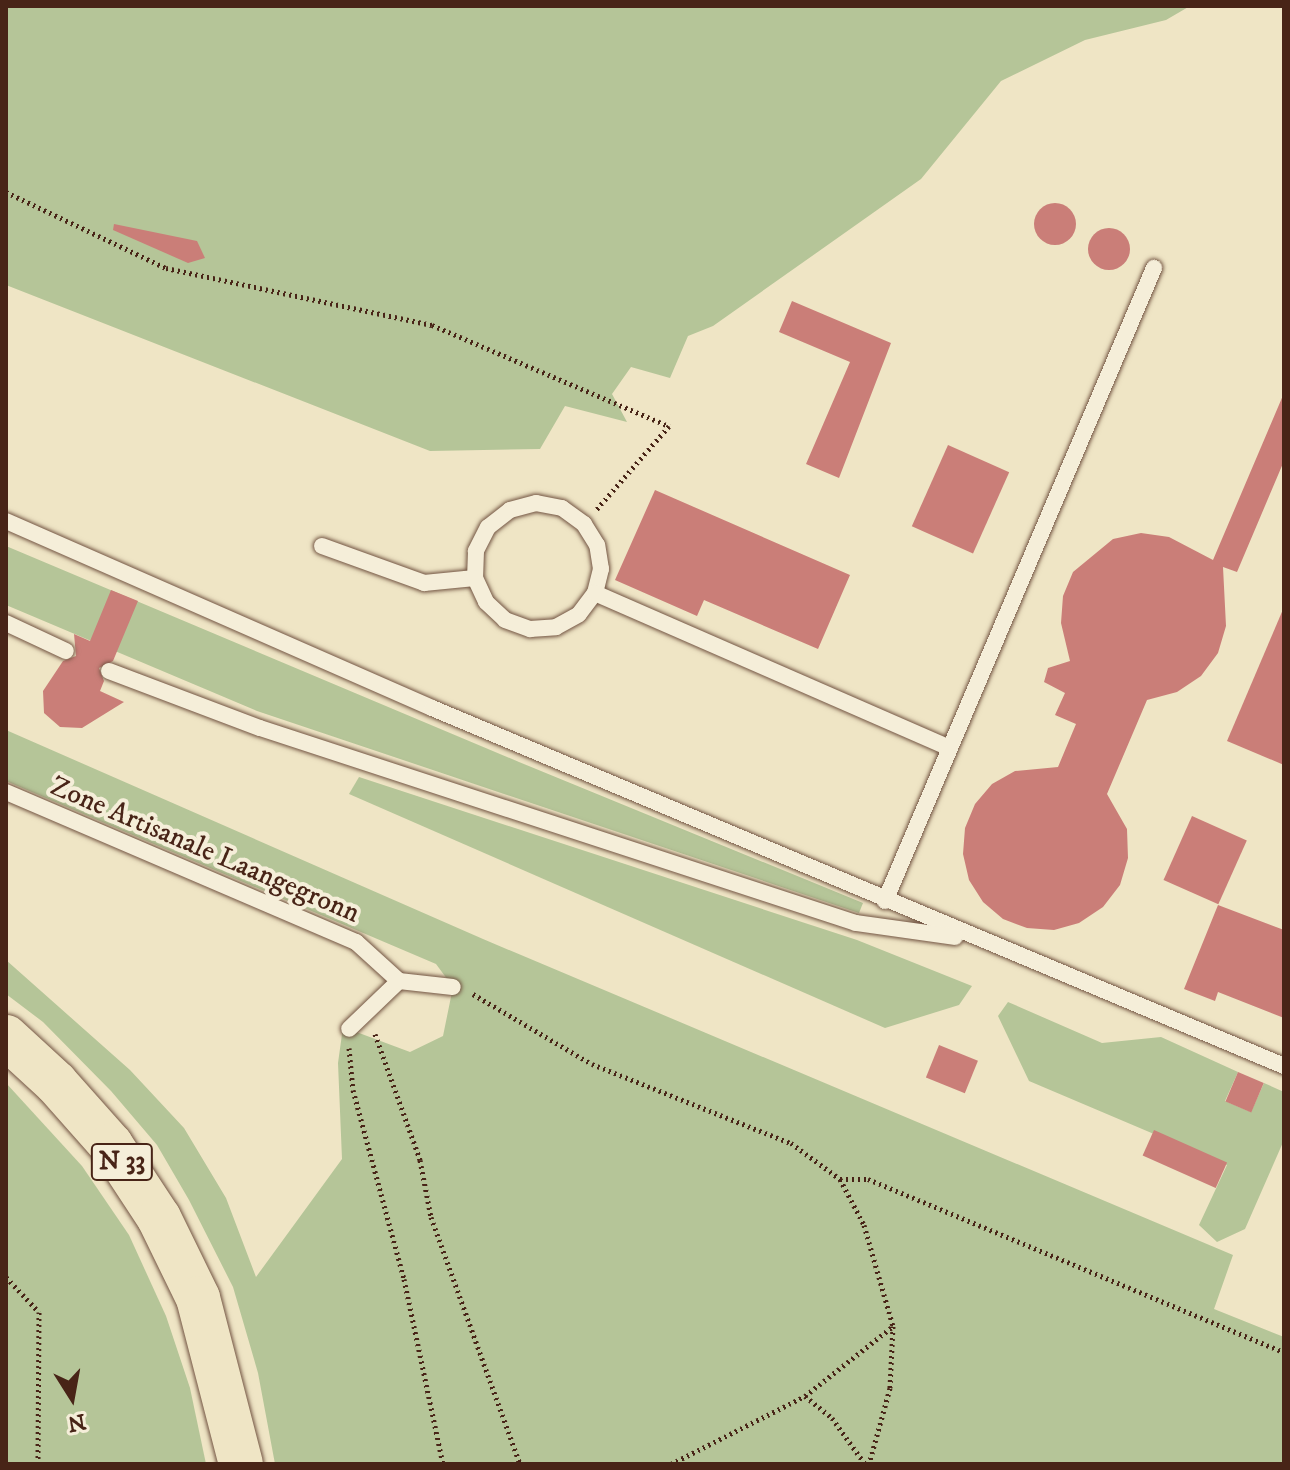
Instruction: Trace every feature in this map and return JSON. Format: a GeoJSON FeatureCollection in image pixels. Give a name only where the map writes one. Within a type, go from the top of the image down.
{"type":"FeatureCollection","features":[{"type":"Feature","properties":{"kind":"main road","name":"N 33"},"geometry":{"type":"LineString","coordinates":[[6,1037],[56,1083],[111,1145],[159,1218],[198,1298],[223,1380],[241,1464]]}},
{"type":"Feature","properties":{"kind":"lane"},"geometry":{"type":"LineString","coordinates":[[885,901],[1154,268]]}},
{"type":"Feature","properties":{"kind":"lane"},"geometry":{"type":"LineString","coordinates":[[536,503],[562,508],[584,524],[597,545],[601,569],[595,593],[568,620],[530,629],[505,620],[486,602],[475,578],[476,551],[488,527],[510,510],[536,503]]}},
{"type":"Feature","properties":{"kind":"lane"},"geometry":{"type":"LineString","coordinates":[[6,521],[885,901],[1284,1066]]}},
{"type":"Feature","properties":{"kind":"lane"},"geometry":{"type":"LineString","coordinates":[[322,546],[424,583],[475,578]]}},
{"type":"Feature","properties":{"kind":"lane"},"geometry":{"type":"LineString","coordinates":[[595,593],[948,747]]}},
{"type":"Feature","properties":{"kind":"lane"},"geometry":{"type":"LineString","coordinates":[[6,623],[66,651]]}},
{"type":"Feature","properties":{"kind":"lane"},"geometry":{"type":"LineString","coordinates":[[109,671],[260,728],[856,923],[977,940]]}},
{"type":"Feature","properties":{"kind":"lane","name":"Zone Artisanale Laangegronn"},"geometry":{"type":"LineString","coordinates":[[6,792],[356,942],[399,981]]}},
{"type":"Feature","properties":{"kind":"lane"},"geometry":{"type":"LineString","coordinates":[[349,1029],[399,981],[453,987]]}},
{"type":"Feature","properties":{"kind":"path"},"geometry":{"type":"LineString","coordinates":[[6,192],[166,268],[432,325],[669,426],[584,524]]}},
{"type":"Feature","properties":{"kind":"path"},"geometry":{"type":"LineString","coordinates":[[453,987],[481,997],[551,1044],[592,1064],[791,1143],[840,1179],[864,1225],[893,1326],[890,1388],[867,1464]]}},
{"type":"Feature","properties":{"kind":"path"},"geometry":{"type":"LineString","coordinates":[[367,1012],[420,1160],[431,1217],[520,1464]]}},
{"type":"Feature","properties":{"kind":"path"},"geometry":{"type":"LineString","coordinates":[[349,1029],[353,1090],[404,1279],[443,1464]]}},
{"type":"Feature","properties":{"kind":"path"},"geometry":{"type":"LineString","coordinates":[[840,1179],[868,1179],[1284,1352]]}},
{"type":"Feature","properties":{"kind":"path"},"geometry":{"type":"LineString","coordinates":[[6,1277],[39,1312],[38,1464]]}},
{"type":"Feature","properties":{"kind":"path"},"geometry":{"type":"LineString","coordinates":[[671,1464],[805,1396],[893,1326]]}},
{"type":"Feature","properties":{"kind":"path"},"geometry":{"type":"LineString","coordinates":[[805,1396],[832,1418],[867,1464]]}},
{"type":"Feature","properties":{"kind":"green space"},"geometry":{"type":"Polygon","coordinates":[[[6,6],[1190,6],[1166,20],[1085,40],[1001,81],[921,179],[713,326],[688,336],[670,378],[631,367],[612,394],[627,422],[565,406],[540,449],[430,451],[6,285],[6,6]]]}},
{"type":"Feature","properties":{"kind":"green space"},"geometry":{"type":"Polygon","coordinates":[[[6,546],[863,903],[859,913],[257,711],[6,605],[6,546]]]}},
{"type":"Feature","properties":{"kind":"green space"},"geometry":{"type":"Polygon","coordinates":[[[6,730],[483,939],[1233,1255],[1214,1309],[1284,1337],[1284,1464],[275,1464],[258,1373],[233,1287],[189,1200],[157,1145],[111,1091],[43,1022],[6,994],[6,960],[130,1070],[184,1128],[226,1198],[256,1277],[342,1159],[338,1063],[343,1027],[410,1052],[443,1036],[453,987],[436,964],[6,781],[6,730]]]}},
{"type":"Feature","properties":{"kind":"green space"},"geometry":{"type":"Polygon","coordinates":[[[359,777],[857,940],[972,986],[959,1005],[885,1028],[349,794],[359,777]]]}},
{"type":"Feature","properties":{"kind":"green space"},"geometry":{"type":"Polygon","coordinates":[[[1008,1002],[1102,1043],[1161,1037],[1238,1072],[1225,1101],[1251,1112],[1264,1083],[1284,1092],[1284,1140],[1245,1229],[1217,1242],[1199,1225],[1227,1165],[1029,1081],[998,1016],[1008,1002]]]}},
{"type":"Feature","properties":{"kind":"green space"},"geometry":{"type":"Polygon","coordinates":[[[6,1083],[82,1166],[129,1235],[166,1316],[190,1388],[206,1464],[6,1464],[6,1083]]]}},
{"type":"Feature","properties":{"kind":"building"},"geometry":{"type":"Polygon","coordinates":[[[1055,203],[1070,209],[1076,224],[1070,239],[1055,245],[1040,239],[1034,224],[1040,209],[1055,203]]]}},
{"type":"Feature","properties":{"kind":"building"},"geometry":{"type":"Polygon","coordinates":[[[114,224],[197,241],[205,258],[188,263],[113,230],[114,224]]]}},
{"type":"Feature","properties":{"kind":"building"},"geometry":{"type":"Polygon","coordinates":[[[1109,228],[1124,234],[1130,249],[1124,264],[1109,270],[1094,264],[1088,249],[1094,234],[1109,228]]]}},
{"type":"Feature","properties":{"kind":"building"},"geometry":{"type":"Polygon","coordinates":[[[792,301],[891,343],[839,478],[806,464],[850,362],[779,332],[792,301]]]}},
{"type":"Feature","properties":{"kind":"building"},"geometry":{"type":"Polygon","coordinates":[[[1284,393],[1284,461],[1237,572],[1223,567],[1226,626],[1218,653],[1201,676],[1177,692],[1147,700],[1107,794],[1127,829],[1128,858],[1120,885],[1103,907],[1079,923],[1054,930],[1027,928],[1003,919],[983,902],[969,880],[963,854],[965,828],[975,804],[992,784],[1015,771],[1058,767],[1076,724],[1055,715],[1065,693],[1044,682],[1048,668],[1070,661],[1061,623],[1063,596],[1073,572],[1113,539],[1141,533],[1169,537],[1213,560],[1284,393]]]}},
{"type":"Feature","properties":{"kind":"building"},"geometry":{"type":"Polygon","coordinates":[[[948,445],[1009,472],[973,554],[912,526],[948,445]]]}},
{"type":"Feature","properties":{"kind":"building"},"geometry":{"type":"Polygon","coordinates":[[[655,490],[850,575],[818,649],[704,600],[697,616],[615,580],[655,490]]]}},
{"type":"Feature","properties":{"kind":"building"},"geometry":{"type":"Polygon","coordinates":[[[111,590],[138,601],[113,661],[99,668],[104,681],[100,691],[124,702],[82,728],[60,727],[44,713],[43,691],[63,661],[76,656],[74,634],[90,641],[111,590]]]}},
{"type":"Feature","properties":{"kind":"building"},"geometry":{"type":"Polygon","coordinates":[[[1284,607],[1284,765],[1227,741],[1284,607]]]}},
{"type":"Feature","properties":{"kind":"building"},"geometry":{"type":"Polygon","coordinates":[[[1192,816],[1247,840],[1218,904],[1164,880],[1192,816]]]}},
{"type":"Feature","properties":{"kind":"building"},"geometry":{"type":"Polygon","coordinates":[[[1218,905],[1284,930],[1284,1018],[1218,992],[1215,1001],[1184,989],[1218,905]]]}},
{"type":"Feature","properties":{"kind":"building"},"geometry":{"type":"Polygon","coordinates":[[[939,1045],[978,1061],[965,1093],[926,1077],[939,1045]]]}},
{"type":"Feature","properties":{"kind":"building"},"geometry":{"type":"Polygon","coordinates":[[[1238,1072],[1264,1083],[1251,1112],[1225,1101],[1238,1072]]]}},
{"type":"Feature","properties":{"kind":"building"},"geometry":{"type":"Polygon","coordinates":[[[1154,1130],[1227,1163],[1216,1188],[1143,1156],[1154,1130]]]}}]}
